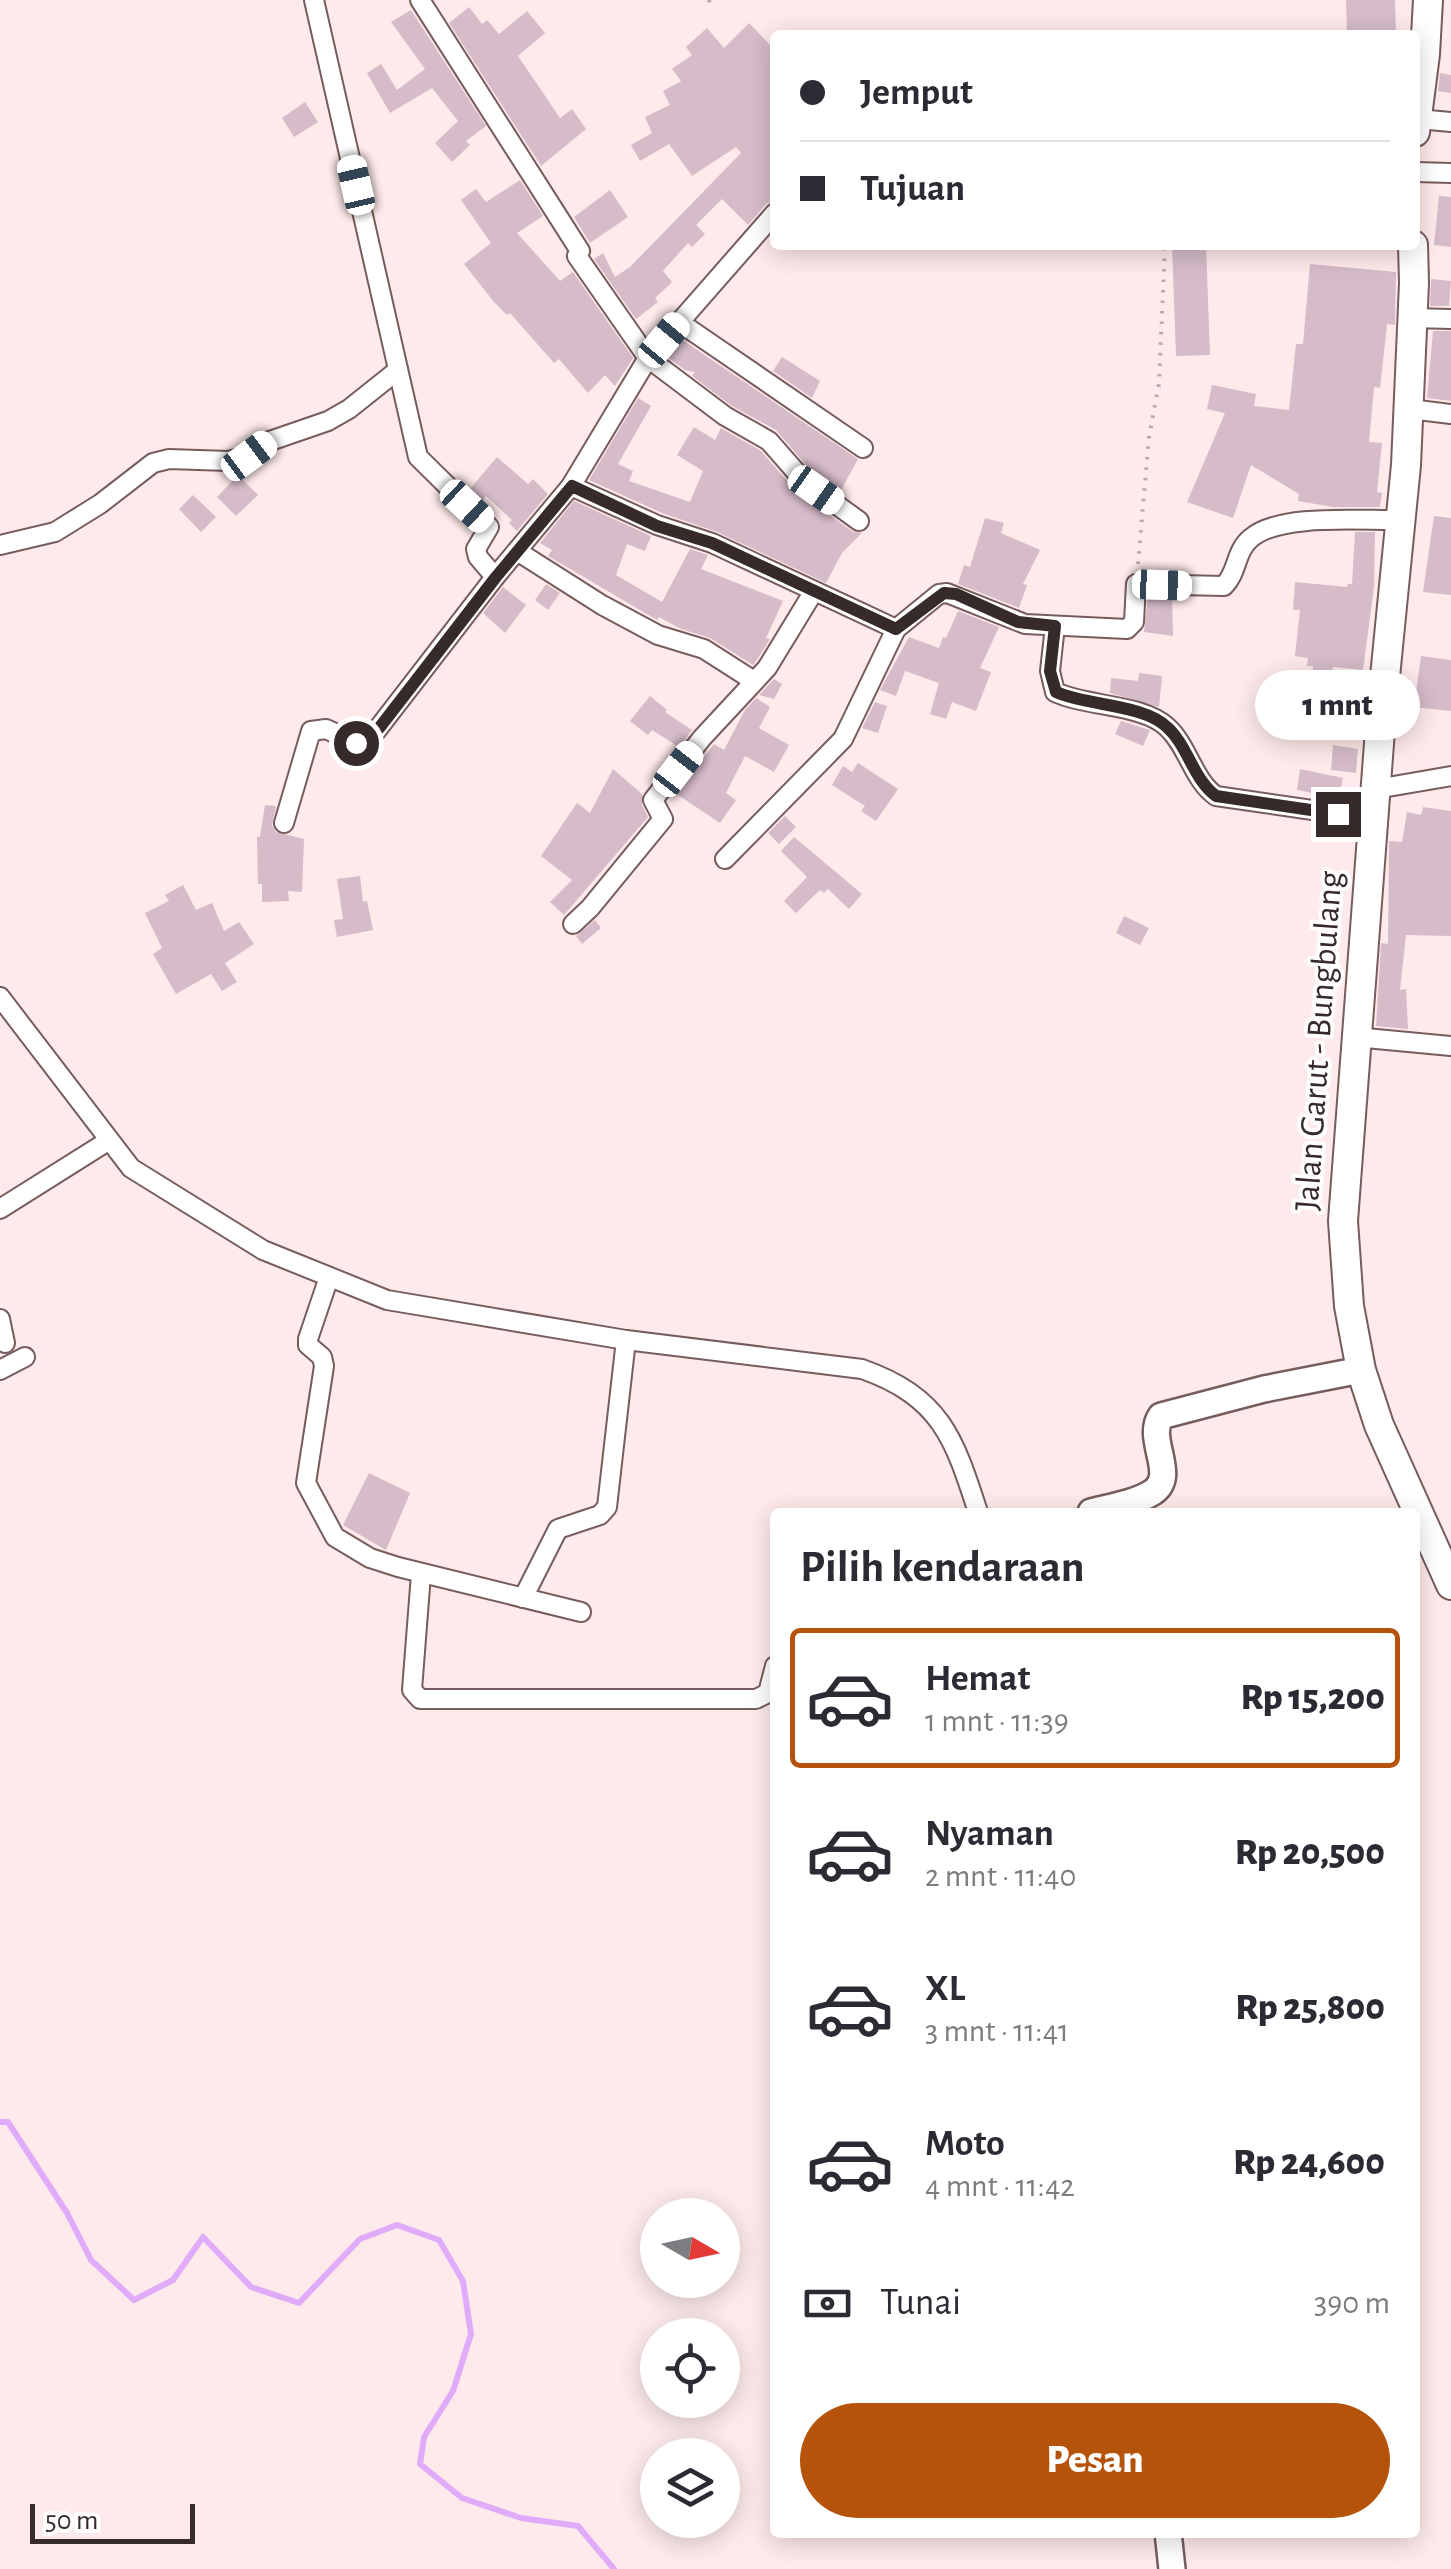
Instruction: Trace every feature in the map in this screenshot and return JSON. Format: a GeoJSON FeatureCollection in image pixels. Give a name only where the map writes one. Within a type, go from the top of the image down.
{"type":"FeatureCollection","features":[{"type":"Feature","properties":{"kind":"main road"},"geometry":{"type":"LineString","coordinates":[[1420,84],[1428,0]]}},
{"type":"Feature","properties":{"kind":"main road","name":"Jalan Garut - Bungbulang"},"geometry":{"type":"LineString","coordinates":[[1413,250],[1410,409],[1343,1221],[1349,1306],[1361,1370],[1379,1425],[1416,1508]]}},
{"type":"Feature","properties":{"kind":"main road","name":"Jalan Garut - Bungbulang"},"geometry":{"type":"LineString","coordinates":[[1420,1516],[1451,1585]]}},
{"type":"Feature","properties":{"kind":"street"},"geometry":{"type":"LineString","coordinates":[[314,0],[418,457],[489,527],[476,549],[496,577]]}},
{"type":"Feature","properties":{"kind":"street"},"geometry":{"type":"LineString","coordinates":[[420,0],[580,251],[577,256],[595,286],[648,358],[725,416],[770,441],[804,481],[859,522]]}},
{"type":"Feature","properties":{"kind":"street"},"geometry":{"type":"LineString","coordinates":[[1420,126],[1451,122]]}},
{"type":"Feature","properties":{"kind":"street"},"geometry":{"type":"LineString","coordinates":[[1420,172],[1451,173]]}},
{"type":"Feature","properties":{"kind":"street"},"geometry":{"type":"LineString","coordinates":[[284,824],[311,731],[326,730],[356,743],[373,735],[572,486],[648,358],[770,219]]}},
{"type":"Feature","properties":{"kind":"street"},"geometry":{"type":"LineString","coordinates":[[1412,318],[1451,320]]}},
{"type":"Feature","properties":{"kind":"street"},"geometry":{"type":"LineString","coordinates":[[679,322],[863,448]]}},
{"type":"Feature","properties":{"kind":"street"},"geometry":{"type":"LineString","coordinates":[[0,545],[55,532],[100,504],[153,463],[169,459],[228,461],[249,456],[267,442],[328,421],[349,409],[398,370]]}},
{"type":"Feature","properties":{"kind":"street"},"geometry":{"type":"LineString","coordinates":[[1410,409],[1451,414]]}},
{"type":"Feature","properties":{"kind":"street"},"geometry":{"type":"LineString","coordinates":[[572,486],[657,526],[712,543],[896,629]]}},
{"type":"Feature","properties":{"kind":"street"},"geometry":{"type":"LineString","coordinates":[[725,859],[834,750],[852,724],[896,629],[944,593],[956,594],[1018,622],[1127,629],[1134,622],[1136,584],[1224,586],[1230,580],[1240,549],[1250,538],[1277,526],[1400,520]]}},
{"type":"Feature","properties":{"kind":"street"},"geometry":{"type":"LineString","coordinates":[[517,551],[602,605],[658,635],[704,649],[754,681]]}},
{"type":"Feature","properties":{"kind":"street"},"geometry":{"type":"LineString","coordinates":[[573,924],[663,818],[654,800],[702,738],[767,668],[814,591]]}},
{"type":"Feature","properties":{"kind":"street"},"geometry":{"type":"LineString","coordinates":[[1055,626],[1050,671],[1056,692],[1156,719],[1180,742],[1208,791],[1216,796],[1374,819]]}},
{"type":"Feature","properties":{"kind":"street"},"geometry":{"type":"LineString","coordinates":[[1376,788],[1451,776]]}},
{"type":"Feature","properties":{"kind":"street"},"geometry":{"type":"LineString","coordinates":[[0,997],[130,1168],[263,1250],[387,1300],[626,1340],[862,1369],[896,1381],[934,1413],[959,1453],[977,1508]]}},
{"type":"Feature","properties":{"kind":"street"},"geometry":{"type":"LineString","coordinates":[[1356,1037],[1451,1046]]}},
{"type":"Feature","properties":{"kind":"street"},"geometry":{"type":"LineString","coordinates":[[0,1209],[108,1141]]}},
{"type":"Feature","properties":{"kind":"street"},"geometry":{"type":"LineString","coordinates":[[329,1277],[308,1339],[324,1366],[306,1484],[334,1537],[370,1558],[422,1574],[581,1612]]}},
{"type":"Feature","properties":{"kind":"street"},"geometry":{"type":"LineString","coordinates":[[0,1319],[5,1343]]}},
{"type":"Feature","properties":{"kind":"street"},"geometry":{"type":"LineString","coordinates":[[523,1598],[558,1529],[600,1515],[607,1507],[626,1340]]}},
{"type":"Feature","properties":{"kind":"street"},"geometry":{"type":"LineString","coordinates":[[0,1370],[26,1357]]}},
{"type":"Feature","properties":{"kind":"street"},"geometry":{"type":"LineString","coordinates":[[1103,1508],[1150,1493],[1162,1483],[1154,1434],[1161,1416],[1264,1388],[1361,1370]]}},
{"type":"Feature","properties":{"kind":"street"},"geometry":{"type":"LineString","coordinates":[[422,1574],[412,1690],[420,1699],[756,1699],[768,1693],[770,1685]]}},
{"type":"Feature","properties":{"kind":"street"},"geometry":{"type":"LineString","coordinates":[[1169,2538],[1172,2569]]}},
{"type":"Feature","properties":{"kind":"path"},"geometry":{"type":"LineString","coordinates":[[1136,584],[1149,437],[1158,384],[1164,250]]}},
{"type":"Feature","properties":{"kind":"building"},"geometry":{"type":"Polygon","coordinates":[[[1346,0],[1395,0],[1396,30],[1347,30],[1346,0]]]}},
{"type":"Feature","properties":{"kind":"building"},"geometry":{"type":"Polygon","coordinates":[[[469,7],[482,24],[487,20],[499,34],[527,11],[545,33],[518,56],[560,118],[572,109],[586,129],[541,166],[449,23],[469,7]]]}},
{"type":"Feature","properties":{"kind":"building"},"geometry":{"type":"Polygon","coordinates":[[[411,10],[486,126],[466,141],[470,145],[452,162],[435,143],[458,121],[432,88],[390,113],[367,73],[381,64],[397,90],[425,69],[391,22],[411,10]]]}},
{"type":"Feature","properties":{"kind":"building"},"geometry":{"type":"Polygon","coordinates":[[[749,23],[770,45],[770,203],[748,225],[722,199],[696,225],[705,234],[692,247],[688,243],[663,271],[672,282],[655,298],[658,302],[636,319],[594,259],[603,253],[615,277],[630,267],[741,153],[736,147],[692,176],[669,144],[640,161],[631,145],[652,133],[645,117],[670,105],[663,91],[681,81],[672,69],[692,55],[686,47],[707,28],[724,48],[749,23]]]}},
{"type":"Feature","properties":{"kind":"building"},"geometry":{"type":"Polygon","coordinates":[[[1440,73],[1451,75],[1451,93],[1438,91],[1440,73]]]}},
{"type":"Feature","properties":{"kind":"building"},"geometry":{"type":"Polygon","coordinates":[[[305,102],[318,122],[294,137],[282,118],[305,102]]]}},
{"type":"Feature","properties":{"kind":"building"},"geometry":{"type":"Polygon","coordinates":[[[520,180],[543,216],[517,233],[560,281],[573,272],[633,358],[615,386],[605,375],[588,393],[559,359],[554,363],[510,313],[507,315],[494,302],[464,264],[491,243],[461,200],[476,189],[486,202],[520,180]]]}},
{"type":"Feature","properties":{"kind":"building"},"geometry":{"type":"Polygon","coordinates":[[[610,190],[628,217],[590,243],[574,217],[610,190]]]}},
{"type":"Feature","properties":{"kind":"building"},"geometry":{"type":"Polygon","coordinates":[[[1439,196],[1451,197],[1451,247],[1434,245],[1439,196]]]}},
{"type":"Feature","properties":{"kind":"building"},"geometry":{"type":"Polygon","coordinates":[[[1172,250],[1206,250],[1210,355],[1176,356],[1172,250]]]}},
{"type":"Feature","properties":{"kind":"building"},"geometry":{"type":"Polygon","coordinates":[[[1310,264],[1396,272],[1395,325],[1387,324],[1380,388],[1374,387],[1369,442],[1382,443],[1377,492],[1382,493],[1380,507],[1333,507],[1298,501],[1299,494],[1251,465],[1233,518],[1187,502],[1225,413],[1207,409],[1212,385],[1256,394],[1254,406],[1289,410],[1296,344],[1303,344],[1310,264]]]}},
{"type":"Feature","properties":{"kind":"building"},"geometry":{"type":"Polygon","coordinates":[[[1431,279],[1451,281],[1449,306],[1430,306],[1431,279]]]}},
{"type":"Feature","properties":{"kind":"building"},"geometry":{"type":"Polygon","coordinates":[[[1433,331],[1451,331],[1451,401],[1427,398],[1433,331]]]}},
{"type":"Feature","properties":{"kind":"building"},"geometry":{"type":"Polygon","coordinates":[[[681,339],[858,459],[840,492],[812,472],[776,430],[732,406],[692,376],[695,372],[685,370],[666,356],[681,339]]]}},
{"type":"Feature","properties":{"kind":"building"},"geometry":{"type":"Polygon","coordinates":[[[782,357],[820,381],[812,398],[773,371],[782,357]]]}},
{"type":"Feature","properties":{"kind":"building"},"geometry":{"type":"Polygon","coordinates":[[[638,398],[651,406],[618,464],[633,471],[629,481],[690,502],[703,471],[677,455],[694,427],[715,440],[721,428],[761,451],[796,491],[852,531],[862,533],[842,553],[826,583],[717,532],[662,513],[589,480],[638,398]]]}},
{"type":"Feature","properties":{"kind":"building"},"geometry":{"type":"Polygon","coordinates":[[[497,457],[528,484],[533,479],[548,494],[517,531],[509,523],[512,520],[486,496],[481,502],[469,490],[497,457]]]}},
{"type":"Feature","properties":{"kind":"building"},"geometry":{"type":"Polygon","coordinates":[[[238,475],[258,495],[236,516],[217,497],[238,475]]]}},
{"type":"Feature","properties":{"kind":"building"},"geometry":{"type":"Polygon","coordinates":[[[193,495],[216,517],[201,532],[179,509],[193,495]]]}},
{"type":"Feature","properties":{"kind":"building"},"geometry":{"type":"Polygon","coordinates":[[[574,501],[651,536],[645,551],[627,544],[616,575],[662,602],[690,549],[708,555],[701,569],[783,601],[766,638],[770,639],[753,665],[710,638],[659,617],[657,620],[548,556],[552,550],[540,543],[574,501]]]}},
{"type":"Feature","properties":{"kind":"building"},"geometry":{"type":"Polygon","coordinates":[[[1434,516],[1451,518],[1451,595],[1423,592],[1434,516]]]}},
{"type":"Feature","properties":{"kind":"building"},"geometry":{"type":"Polygon","coordinates":[[[985,518],[1004,523],[1001,533],[1040,550],[1023,584],[1027,585],[1019,608],[958,584],[964,565],[970,567],[985,518]]]}},
{"type":"Feature","properties":{"kind":"building"},"geometry":{"type":"Polygon","coordinates":[[[1355,532],[1375,532],[1374,587],[1363,670],[1333,667],[1328,710],[1309,708],[1313,666],[1307,666],[1308,658],[1295,656],[1300,610],[1293,610],[1295,582],[1347,587],[1352,584],[1355,532]]]}},
{"type":"Feature","properties":{"kind":"building"},"geometry":{"type":"Polygon","coordinates":[[[546,584],[560,593],[548,610],[535,600],[546,584]]]}},
{"type":"Feature","properties":{"kind":"building"},"geometry":{"type":"Polygon","coordinates":[[[503,587],[526,605],[505,633],[483,613],[503,587]]]}},
{"type":"Feature","properties":{"kind":"building"},"geometry":{"type":"Polygon","coordinates":[[[1148,597],[1172,597],[1173,636],[1144,632],[1148,597]]]}},
{"type":"Feature","properties":{"kind":"building"},"geometry":{"type":"Polygon","coordinates":[[[958,611],[999,627],[980,668],[991,672],[976,711],[952,702],[946,719],[930,714],[939,683],[905,671],[896,696],[880,690],[909,637],[939,648],[958,611]]]}},
{"type":"Feature","properties":{"kind":"building"},"geometry":{"type":"Polygon","coordinates":[[[1421,656],[1451,660],[1451,711],[1414,707],[1421,656]]]}},
{"type":"Feature","properties":{"kind":"building"},"geometry":{"type":"Polygon","coordinates":[[[1139,673],[1162,676],[1159,707],[1110,693],[1111,678],[1138,681],[1139,673]]]}},
{"type":"Feature","properties":{"kind":"building"},"geometry":{"type":"Polygon","coordinates":[[[774,679],[782,684],[774,699],[759,695],[774,679]]]}},
{"type":"Feature","properties":{"kind":"building"},"geometry":{"type":"Polygon","coordinates":[[[650,696],[692,730],[679,747],[652,730],[648,735],[630,721],[650,696]]]}},
{"type":"Feature","properties":{"kind":"building"},"geometry":{"type":"Polygon","coordinates":[[[756,698],[770,707],[759,728],[789,745],[774,772],[745,756],[726,793],[736,800],[720,823],[675,793],[714,744],[724,750],[745,710],[756,698]]]}},
{"type":"Feature","properties":{"kind":"building"},"geometry":{"type":"Polygon","coordinates":[[[875,702],[887,706],[878,733],[862,728],[875,702]]]}},
{"type":"Feature","properties":{"kind":"building"},"geometry":{"type":"Polygon","coordinates":[[[1121,721],[1150,730],[1143,746],[1115,734],[1121,721]]]}},
{"type":"Feature","properties":{"kind":"building"},"geometry":{"type":"Polygon","coordinates":[[[1333,745],[1358,749],[1356,773],[1331,770],[1333,745]]]}},
{"type":"Feature","properties":{"kind":"building"},"geometry":{"type":"Polygon","coordinates":[[[858,763],[898,789],[876,821],[861,811],[865,806],[832,785],[843,766],[852,772],[858,763]]]}},
{"type":"Feature","properties":{"kind":"building"},"geometry":{"type":"Polygon","coordinates":[[[613,769],[642,794],[648,817],[564,915],[550,902],[572,880],[541,856],[577,803],[590,813],[613,769]]]}},
{"type":"Feature","properties":{"kind":"building"},"geometry":{"type":"Polygon","coordinates":[[[1300,769],[1343,778],[1339,798],[1297,790],[1300,769]]]}},
{"type":"Feature","properties":{"kind":"building"},"geometry":{"type":"Polygon","coordinates":[[[265,805],[276,806],[272,825],[276,832],[304,839],[302,892],[288,891],[289,901],[262,902],[257,837],[265,805]]]}},
{"type":"Feature","properties":{"kind":"building"},"geometry":{"type":"Polygon","coordinates":[[[1423,807],[1451,811],[1451,936],[1406,935],[1400,990],[1406,989],[1408,1029],[1376,1026],[1381,943],[1388,944],[1389,841],[1402,842],[1407,812],[1421,815],[1423,807]]]}},
{"type":"Feature","properties":{"kind":"building"},"geometry":{"type":"Polygon","coordinates":[[[785,816],[796,827],[779,844],[768,833],[785,816]]]}},
{"type":"Feature","properties":{"kind":"building"},"geometry":{"type":"Polygon","coordinates":[[[794,837],[862,894],[849,909],[828,889],[824,893],[820,890],[796,913],[784,901],[807,877],[781,851],[794,837]]]}},
{"type":"Feature","properties":{"kind":"building"},"geometry":{"type":"Polygon","coordinates":[[[360,876],[363,902],[367,901],[373,930],[337,937],[334,920],[343,919],[337,879],[360,876]]]}},
{"type":"Feature","properties":{"kind":"building"},"geometry":{"type":"Polygon","coordinates":[[[183,885],[196,910],[212,903],[224,931],[239,922],[254,944],[225,963],[237,982],[222,991],[211,974],[176,994],[153,954],[162,948],[145,913],[169,901],[165,895],[183,885]]]}},
{"type":"Feature","properties":{"kind":"building"},"geometry":{"type":"Polygon","coordinates":[[[1124,916],[1149,928],[1140,945],[1116,933],[1124,916]]]}},
{"type":"Feature","properties":{"kind":"building"},"geometry":{"type":"Polygon","coordinates":[[[595,920],[601,928],[582,944],[576,936],[595,920]]]}},
{"type":"Feature","properties":{"kind":"building"},"geometry":{"type":"Polygon","coordinates":[[[369,1473],[410,1493],[386,1550],[343,1525],[369,1473]]]}},
{"type":"Feature","properties":{"kind":"waterway"},"geometry":{"type":"LineString","coordinates":[[0,2122],[8,2122],[67,2213],[91,2260],[134,2300],[173,2280],[203,2237],[251,2287],[299,2303],[360,2239],[397,2225],[439,2240],[463,2281],[471,2334],[453,2391],[424,2437],[420,2464],[462,2498],[521,2518],[578,2526],[614,2569]]}},
{"type":"Feature","properties":{"kind":"route"},"geometry":{"type":"LineString","coordinates":[[356,743],[380,727],[572,486],[657,526],[712,543],[896,629],[944,593],[956,594],[1018,622],[1055,626],[1050,671],[1053,687],[1060,695],[1156,719],[1180,742],[1208,791],[1216,796],[1338,814]]}}]}
